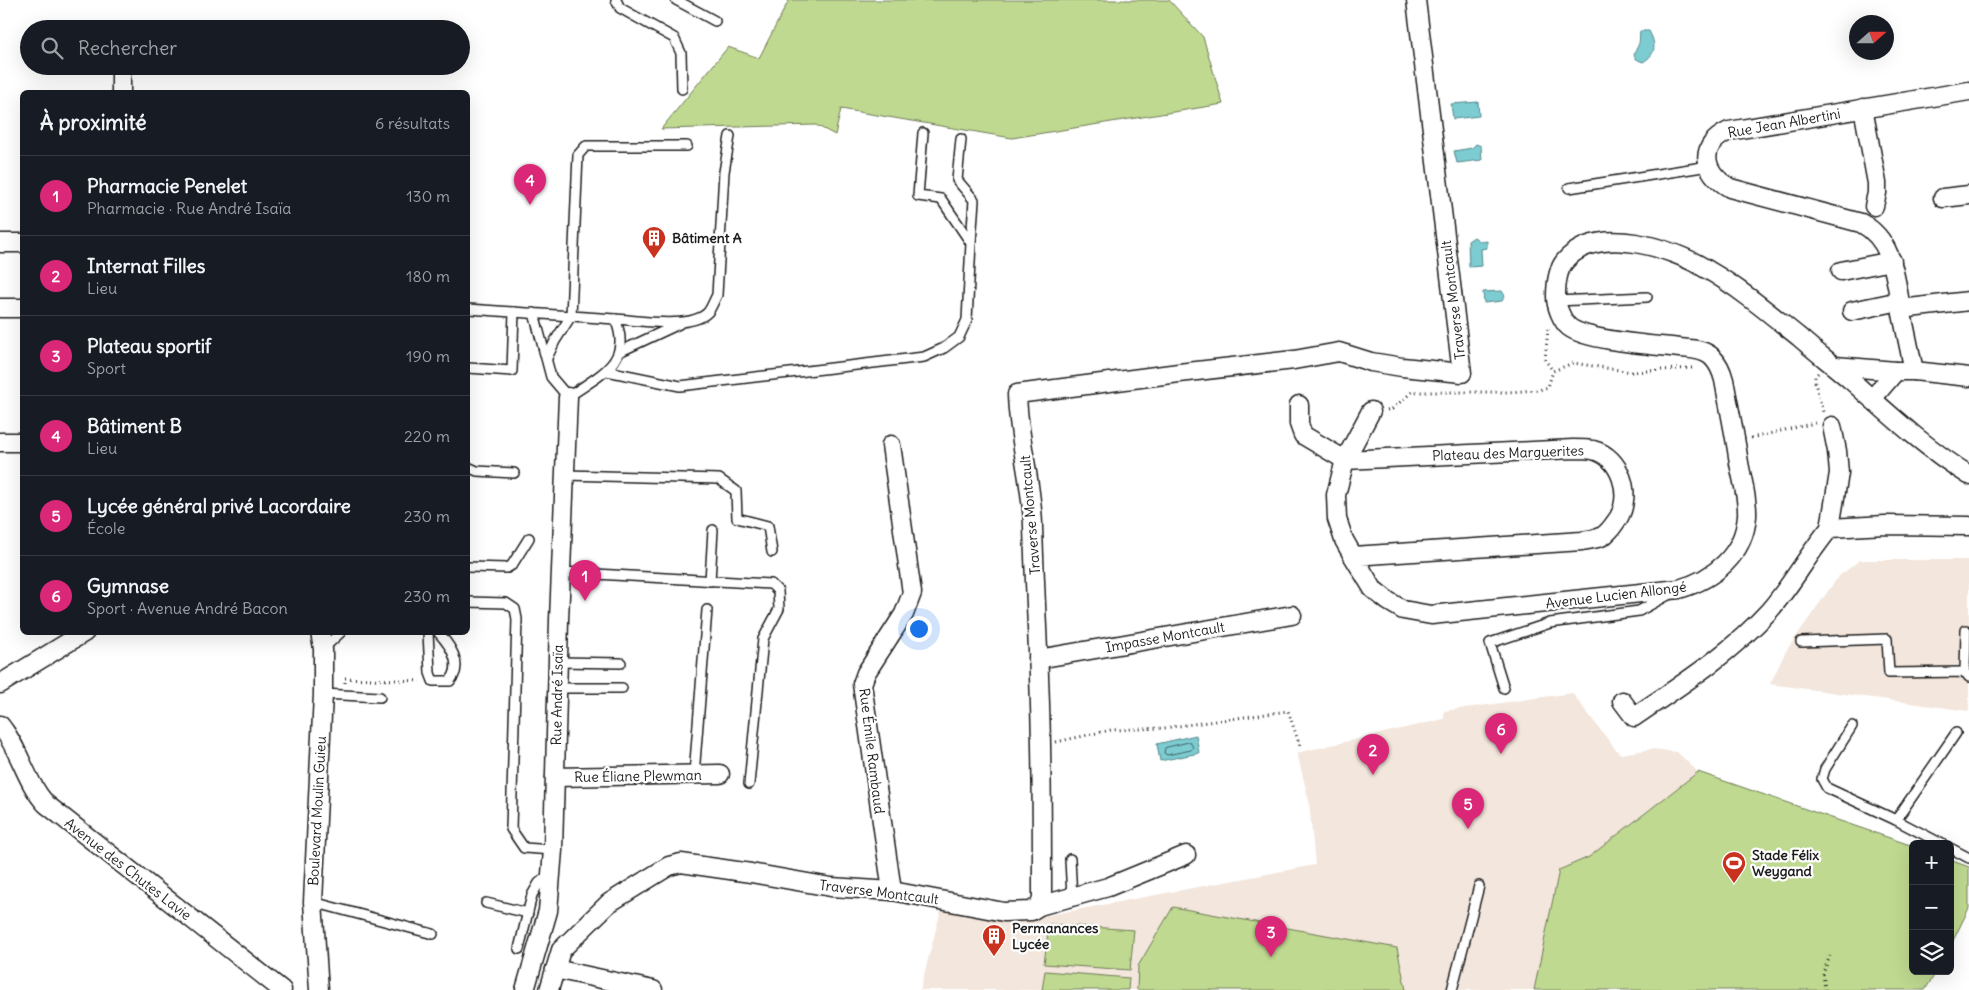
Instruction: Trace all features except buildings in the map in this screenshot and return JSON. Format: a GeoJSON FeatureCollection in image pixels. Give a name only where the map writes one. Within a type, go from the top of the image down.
{"type":"FeatureCollection","features":[{"type":"Feature","properties":{"kind":"street","name":"Traverse Montcault"},"geometry":{"type":"LineString","coordinates":[[549,990],[561,950],[609,903],[669,866],[682,863],[751,872],[831,888],[892,891],[1004,912],[1031,911],[1039,906],[1042,898],[1041,746],[1036,587],[1028,475],[1017,413],[1017,394],[1294,360],[1339,352],[1371,362],[1462,373],[1416,0]]}},
{"type":"Feature","properties":{"kind":"street"},"geometry":{"type":"LineString","coordinates":[[121,75],[121,90]]}},
{"type":"Feature","properties":{"kind":"street","name":"Rue Jean Albertini"},"geometry":{"type":"LineString","coordinates":[[1709,166],[1709,148],[1719,135],[1729,131],[1969,90]]}},
{"type":"Feature","properties":{"kind":"street"},"geometry":{"type":"LineString","coordinates":[[1863,108],[1877,183],[1874,206]]}},
{"type":"Feature","properties":{"kind":"street"},"geometry":{"type":"LineString","coordinates":[[1709,166],[1714,177],[1730,188],[1872,229],[1880,238],[1892,261],[1914,371]]}},
{"type":"Feature","properties":{"kind":"street"},"geometry":{"type":"LineString","coordinates":[[1944,198],[1969,194]]}},
{"type":"Feature","properties":{"kind":"street"},"geometry":{"type":"LineString","coordinates":[[1563,319],[1556,301],[1556,281],[1563,264],[1572,253],[1586,244],[1605,240],[1638,243],[1690,260],[1752,299],[1835,366],[1940,457],[1969,475]]}},
{"type":"Feature","properties":{"kind":"street"},"geometry":{"type":"LineString","coordinates":[[0,242],[20,243]]}},
{"type":"Feature","properties":{"kind":"street"},"geometry":{"type":"LineString","coordinates":[[1841,271],[1892,261]]}},
{"type":"Feature","properties":{"kind":"street"},"geometry":{"type":"LineString","coordinates":[[1852,311],[1969,300]]}},
{"type":"Feature","properties":{"kind":"street"},"geometry":{"type":"LineString","coordinates":[[0,308],[20,308]]}},
{"type":"Feature","properties":{"kind":"street","name":"Avenue Lucien Allongé"},"geometry":{"type":"LineString","coordinates":[[1353,556],[1374,589],[1388,601],[1403,610],[1431,616],[1679,589],[1698,584],[1718,571],[1739,543],[1747,516],[1736,441],[1724,380],[1719,366],[1712,357],[1695,350],[1587,336],[1570,328],[1563,319]]}},
{"type":"Feature","properties":{"kind":"street"},"geometry":{"type":"LineString","coordinates":[[1835,366],[1969,377]]}},
{"type":"Feature","properties":{"kind":"street"},"geometry":{"type":"LineString","coordinates":[[1872,398],[1896,371]]}},
{"type":"Feature","properties":{"kind":"street","name":"Rue André Isaïa"},"geometry":{"type":"LineString","coordinates":[[524,990],[548,911],[553,850],[568,397]]}},
{"type":"Feature","properties":{"kind":"street"},"geometry":{"type":"LineString","coordinates":[[1299,405],[1299,424],[1303,435],[1345,460]]}},
{"type":"Feature","properties":{"kind":"street"},"geometry":{"type":"LineString","coordinates":[[1353,556],[1344,540],[1337,519],[1336,495],[1345,460],[1371,411]]}},
{"type":"Feature","properties":{"kind":"street"},"geometry":{"type":"LineString","coordinates":[[1622,701],[1634,717],[1702,671],[1740,639],[1768,611],[1792,582],[1812,550],[1830,528],[1838,474],[1837,451],[1829,423]]}},
{"type":"Feature","properties":{"kind":"street"},"geometry":{"type":"LineString","coordinates":[[0,442],[20,442]]}},
{"type":"Feature","properties":{"kind":"street","name":"Rue Émile Rambaud"},"geometry":{"type":"LineString","coordinates":[[890,445],[912,593],[904,614],[866,673],[862,684],[892,891]]}},
{"type":"Feature","properties":{"kind":"street","name":"Plateau des Marguerites"},"geometry":{"type":"LineString","coordinates":[[1345,460],[1574,449],[1594,450],[1616,467],[1626,494],[1623,509],[1613,527],[1602,536],[1582,541],[1353,556]]}},
{"type":"Feature","properties":{"kind":"street"},"geometry":{"type":"LineString","coordinates":[[1830,528],[1885,525],[1969,526]]}},
{"type":"Feature","properties":{"kind":"street","name":"Impasse Montcault"},"geometry":{"type":"LineString","coordinates":[[1038,659],[1292,615]]}},
{"type":"Feature","properties":{"kind":"street"},"geometry":{"type":"LineString","coordinates":[[0,684],[80,635]]}},
{"type":"Feature","properties":{"kind":"street","name":"Boulevard Moulin Guieu"},"geometry":{"type":"LineString","coordinates":[[319,990],[313,902],[324,694],[322,641]]}},
{"type":"Feature","properties":{"kind":"street","name":"Avenue des Chutes Lavie"},"geometry":{"type":"LineString","coordinates":[[0,725],[34,789],[46,804],[282,990]]}},
{"type":"Feature","properties":{"kind":"street","name":"Rue Éliane Plewman"},"geometry":{"type":"LineString","coordinates":[[555,777],[720,774]]}},
{"type":"Feature","properties":{"kind":"street"},"geometry":{"type":"LineString","coordinates":[[1039,906],[1108,887],[1186,855]]}},
{"type":"Feature","properties":{"kind":"street"},"geometry":{"type":"LineString","coordinates":[[555,970],[653,990]]}},
{"type":"Feature","properties":{"kind":"lane"},"geometry":{"type":"LineString","coordinates":[[616,0],[620,8],[674,38],[681,53],[682,89]]}},
{"type":"Feature","properties":{"kind":"lane"},"geometry":{"type":"LineString","coordinates":[[676,0],[715,21]]}},
{"type":"Feature","properties":{"kind":"lane"},"geometry":{"type":"LineString","coordinates":[[923,133],[918,196],[941,199],[971,243]]}},
{"type":"Feature","properties":{"kind":"lane"},"geometry":{"type":"LineString","coordinates":[[619,352],[682,323],[697,319],[708,312],[717,294],[724,172],[730,136]]}},
{"type":"Feature","properties":{"kind":"lane"},"geometry":{"type":"LineString","coordinates":[[607,371],[680,386],[924,357],[944,348],[959,337],[967,320],[974,200],[957,180],[961,139]]}},
{"type":"Feature","properties":{"kind":"lane"},"geometry":{"type":"LineString","coordinates":[[547,358],[555,340],[571,316],[578,155],[586,146],[687,146]]}},
{"type":"Feature","properties":{"kind":"lane"},"geometry":{"type":"LineString","coordinates":[[1569,188],[1709,166]]}},
{"type":"Feature","properties":{"kind":"lane"},"geometry":{"type":"LineString","coordinates":[[1556,301],[1646,297]]}},
{"type":"Feature","properties":{"kind":"lane"},"geometry":{"type":"LineString","coordinates":[[470,309],[682,323]]}},
{"type":"Feature","properties":{"kind":"lane"},"geometry":{"type":"LineString","coordinates":[[470,368],[512,371],[514,312]]}},
{"type":"Feature","properties":{"kind":"lane"},"geometry":{"type":"LineString","coordinates":[[534,313],[551,377],[568,397],[607,371],[619,352],[620,332],[615,319]]}},
{"type":"Feature","properties":{"kind":"lane"},"geometry":{"type":"LineString","coordinates":[[470,468],[477,471],[514,474]]}},
{"type":"Feature","properties":{"kind":"lane"},"geometry":{"type":"LineString","coordinates":[[565,475],[719,479],[736,491],[737,518],[768,526],[772,552]]}},
{"type":"Feature","properties":{"kind":"lane"},"geometry":{"type":"LineString","coordinates":[[710,580],[713,530]]}},
{"type":"Feature","properties":{"kind":"lane"},"geometry":{"type":"LineString","coordinates":[[470,567],[507,568],[512,565],[528,538]]}},
{"type":"Feature","properties":{"kind":"lane"},"geometry":{"type":"LineString","coordinates":[[561,572],[771,584],[778,591],[778,609],[763,640],[749,784]]}},
{"type":"Feature","properties":{"kind":"lane"},"geometry":{"type":"LineString","coordinates":[[1504,688],[1490,643],[1550,623],[1639,611],[1679,589]]}},
{"type":"Feature","properties":{"kind":"lane"},"geometry":{"type":"LineString","coordinates":[[470,602],[506,603],[514,609],[517,619],[512,830],[524,848],[553,850]]}},
{"type":"Feature","properties":{"kind":"lane"},"geometry":{"type":"LineString","coordinates":[[694,774],[708,610]]}},
{"type":"Feature","properties":{"kind":"lane"},"geometry":{"type":"LineString","coordinates":[[1801,642],[1887,639],[1889,673],[1967,675],[1966,630]]}},
{"type":"Feature","properties":{"kind":"lane"},"geometry":{"type":"LineString","coordinates":[[322,641],[335,635]]}},
{"type":"Feature","properties":{"kind":"lane"},"geometry":{"type":"LineString","coordinates":[[428,635],[430,673],[433,681],[450,682],[454,678],[455,658],[449,644],[441,635]]}},
{"type":"Feature","properties":{"kind":"lane"},"geometry":{"type":"LineString","coordinates":[[558,662],[621,663]]}},
{"type":"Feature","properties":{"kind":"lane"},"geometry":{"type":"LineString","coordinates":[[558,688],[622,688]]}},
{"type":"Feature","properties":{"kind":"lane"},"geometry":{"type":"LineString","coordinates":[[324,694],[380,697]]}},
{"type":"Feature","properties":{"kind":"lane"},"geometry":{"type":"LineString","coordinates":[[1852,726],[1824,770],[1822,779],[1826,788],[1934,840]]}},
{"type":"Feature","properties":{"kind":"lane"},"geometry":{"type":"LineString","coordinates":[[1896,820],[1956,733]]}},
{"type":"Feature","properties":{"kind":"lane"},"geometry":{"type":"LineString","coordinates":[[1954,850],[1969,858]]}},
{"type":"Feature","properties":{"kind":"lane"},"geometry":{"type":"LineString","coordinates":[[1070,860],[1072,898]]}},
{"type":"Feature","properties":{"kind":"lane"},"geometry":{"type":"LineString","coordinates":[[519,950],[532,894],[539,883],[551,872]]}},
{"type":"Feature","properties":{"kind":"lane"},"geometry":{"type":"LineString","coordinates":[[1452,990],[1478,886]]}},
{"type":"Feature","properties":{"kind":"lane"},"geometry":{"type":"LineString","coordinates":[[313,902],[433,934]]}},
{"type":"Feature","properties":{"kind":"lane"},"geometry":{"type":"LineString","coordinates":[[486,903],[528,913]]}},
{"type":"Feature","properties":{"kind":"path"},"geometry":{"type":"LineString","coordinates":[[1553,370],[1545,360],[1548,326],[1563,319]]}},
{"type":"Feature","properties":{"kind":"path"},"geometry":{"type":"LineString","coordinates":[[1553,370],[1573,363],[1632,372],[1669,369]]}},
{"type":"Feature","properties":{"kind":"path"},"geometry":{"type":"LineString","coordinates":[[1371,411],[1392,409],[1412,392],[1539,390],[1548,386],[1553,370]]}},
{"type":"Feature","properties":{"kind":"path"},"geometry":{"type":"LineString","coordinates":[[1736,441],[1829,423],[1815,383]]}},
{"type":"Feature","properties":{"kind":"path"},"geometry":{"type":"LineString","coordinates":[[345,695],[345,678],[414,681]]}},
{"type":"Feature","properties":{"kind":"path"},"geometry":{"type":"LineString","coordinates":[[1041,746],[1111,730],[1164,728],[1288,710],[1300,746]]}},
{"type":"Feature","properties":{"kind":"path"},"geometry":{"type":"LineString","coordinates":[[1825,990],[1823,973],[1830,956]]}},
{"type":"Feature","properties":{"kind":"shaded area"},"geometry":{"type":"Polygon","coordinates":[[[1860,560],[1969,560],[1969,711],[1770,684],[1786,651],[1838,577],[1860,560]]]}},
{"type":"Feature","properties":{"kind":"shaded area"},"geometry":{"type":"Polygon","coordinates":[[[1572,693],[1621,754],[1652,749],[1677,752],[1698,772],[1589,857],[1559,870],[1534,990],[920,990],[942,906],[1005,919],[1049,915],[1315,865],[1309,801],[1297,753],[1444,719],[1444,711],[1572,693]]]}},
{"type":"Feature","properties":{"kind":"green space"},"geometry":{"type":"Polygon","coordinates":[[[789,0],[1169,0],[1203,37],[1223,104],[1012,138],[841,109],[835,135],[816,125],[661,129],[728,47],[759,58],[789,0]]]}},
{"type":"Feature","properties":{"kind":"green space","name":"Stade Félix Weygand"},"geometry":{"type":"Polygon","coordinates":[[[1698,772],[1909,845],[1909,975],[1934,975],[1925,990],[1534,990],[1559,870],[1589,857],[1698,772]]]}},
{"type":"Feature","properties":{"kind":"green space"},"geometry":{"type":"Polygon","coordinates":[[[1954,861],[1969,867],[1969,908],[1954,939],[1954,861]]]}},
{"type":"Feature","properties":{"kind":"green space"},"geometry":{"type":"Polygon","coordinates":[[[1173,907],[1397,948],[1406,990],[1137,990],[1138,966],[1173,907]]]}},
{"type":"Feature","properties":{"kind":"green space"},"geometry":{"type":"Polygon","coordinates":[[[1049,924],[1134,930],[1130,970],[1044,964],[1049,924]]]}},
{"type":"Feature","properties":{"kind":"green space"},"geometry":{"type":"Polygon","coordinates":[[[1045,971],[1129,978],[1128,990],[1042,990],[1045,971]]]}},
{"type":"Feature","properties":{"kind":"water"},"geometry":{"type":"Polygon","coordinates":[[[1640,31],[1649,31],[1654,44],[1651,56],[1643,62],[1634,56],[1639,42],[1640,31]]]}},
{"type":"Feature","properties":{"kind":"water"},"geometry":{"type":"Polygon","coordinates":[[[1478,102],[1479,116],[1453,119],[1451,104],[1478,102]]]}},
{"type":"Feature","properties":{"kind":"water"},"geometry":{"type":"Polygon","coordinates":[[[1476,144],[1481,146],[1482,160],[1457,163],[1454,151],[1472,148],[1476,144]]]}},
{"type":"Feature","properties":{"kind":"water"},"geometry":{"type":"Polygon","coordinates":[[[1474,237],[1481,242],[1487,241],[1487,248],[1481,249],[1482,266],[1469,267],[1468,241],[1474,237]]]}},
{"type":"Feature","properties":{"kind":"water"},"geometry":{"type":"Polygon","coordinates":[[[1502,291],[1505,296],[1502,301],[1484,303],[1483,292],[1502,291]]]}},
{"type":"Feature","properties":{"kind":"water"},"geometry":{"type":"Polygon","coordinates":[[[1196,735],[1199,753],[1160,761],[1157,744],[1196,735]]]}},
{"type":"Feature","properties":{"kind":"place","name":"Bâtiment B"},"geometry":{"type":"Point","coordinates":[530,205]}},
{"type":"Feature","properties":{"kind":"place","name":"Bâtiment A"},"geometry":{"type":"Point","coordinates":[654,259]}},
{"type":"Feature","properties":{"kind":"place","name":"Pharmacie Penelet"},"geometry":{"type":"Point","coordinates":[585,601]}},
{"type":"Feature","properties":{"kind":"place","name":"Gymnase"},"geometry":{"type":"Point","coordinates":[1501,754]}},
{"type":"Feature","properties":{"kind":"place","name":"Internat Filles"},"geometry":{"type":"Point","coordinates":[1373,775]}},
{"type":"Feature","properties":{"kind":"place","name":"Lycée général privé Lacordaire"},"geometry":{"type":"Point","coordinates":[1468,829]}},
{"type":"Feature","properties":{"kind":"place","name":"Stade Félix Weygand"},"geometry":{"type":"Point","coordinates":[1734,884]}},
{"type":"Feature","properties":{"kind":"place","name":"Permanances Lycée"},"geometry":{"type":"Point","coordinates":[994,957]}},
{"type":"Feature","properties":{"kind":"place","name":"Plateau sportif"},"geometry":{"type":"Point","coordinates":[1271,957]}}]}
